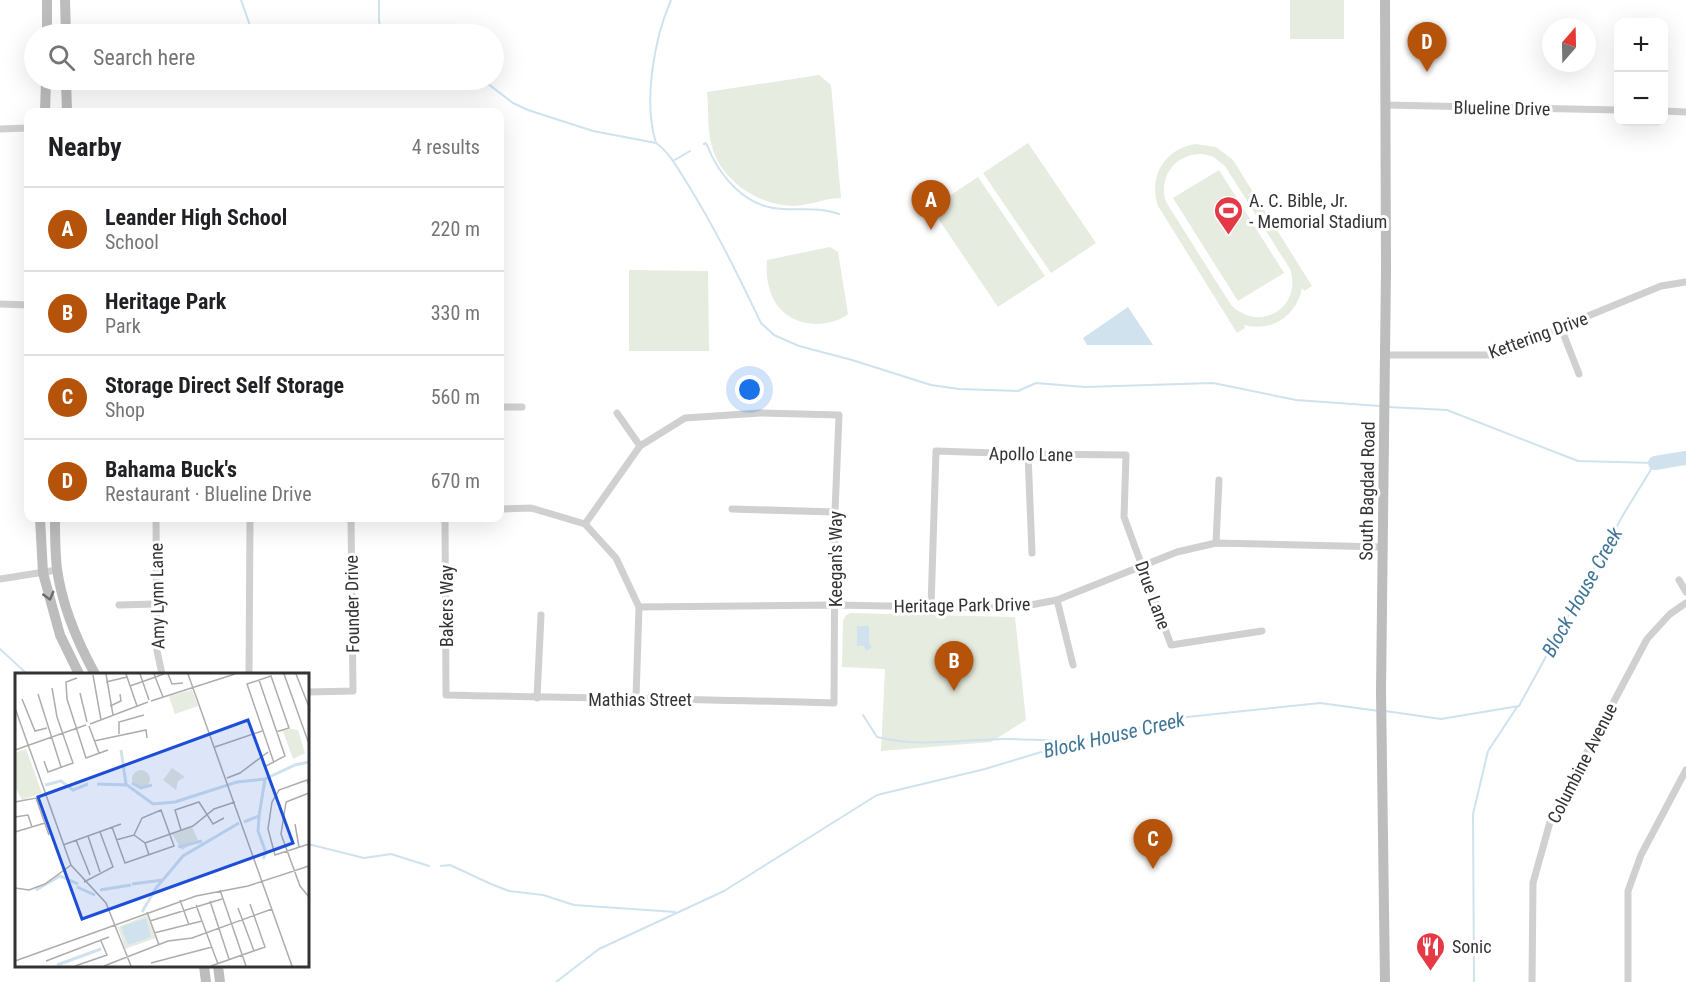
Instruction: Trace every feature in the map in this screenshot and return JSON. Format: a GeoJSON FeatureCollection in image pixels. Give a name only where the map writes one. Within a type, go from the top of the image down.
{"type":"FeatureCollection","features":[{"type":"Feature","properties":{"kind":"main road"},"geometry":{"type":"LineString","coordinates":[[46,24],[47,0]]}},
{"type":"Feature","properties":{"kind":"main road"},"geometry":{"type":"LineString","coordinates":[[65,0],[66,24]]}},
{"type":"Feature","properties":{"kind":"main road","name":"South Bagdad Road"},"geometry":{"type":"LineString","coordinates":[[1384,0],[1385,356],[1381,722],[1385,982]]}},
{"type":"Feature","properties":{"kind":"main road"},"geometry":{"type":"LineString","coordinates":[[45,108],[46,90]]}},
{"type":"Feature","properties":{"kind":"main road"},"geometry":{"type":"LineString","coordinates":[[66,90],[67,108]]}},
{"type":"Feature","properties":{"kind":"main road"},"geometry":{"type":"LineString","coordinates":[[40,522],[43,573],[60,635],[78,673]]}},
{"type":"Feature","properties":{"kind":"main road"},"geometry":{"type":"LineString","coordinates":[[55,522],[57,570],[71,622],[94,673]]}},
{"type":"Feature","properties":{"kind":"main road"},"geometry":{"type":"LineString","coordinates":[[204,967],[206,982]]}},
{"type":"Feature","properties":{"kind":"main road"},"geometry":{"type":"LineString","coordinates":[[218,967],[220,982]]}},
{"type":"Feature","properties":{"kind":"street","name":"Blueline Drive"},"geometry":{"type":"LineString","coordinates":[[1385,105],[1614,111]]}},
{"type":"Feature","properties":{"kind":"street"},"geometry":{"type":"LineString","coordinates":[[1668,111],[1686,112]]}},
{"type":"Feature","properties":{"kind":"street"},"geometry":{"type":"LineString","coordinates":[[0,129],[24,128]]}},
{"type":"Feature","properties":{"kind":"street","name":"Kettering Drive"},"geometry":{"type":"LineString","coordinates":[[1385,356],[1493,355],[1661,286],[1686,282]]}},
{"type":"Feature","properties":{"kind":"street"},"geometry":{"type":"LineString","coordinates":[[0,304],[24,305]]}},
{"type":"Feature","properties":{"kind":"street"},"geometry":{"type":"LineString","coordinates":[[1561,328],[1579,374]]}},
{"type":"Feature","properties":{"kind":"street"},"geometry":{"type":"LineString","coordinates":[[504,407],[522,407]]}},
{"type":"Feature","properties":{"kind":"street"},"geometry":{"type":"LineString","coordinates":[[585,524],[640,446],[616,413]]}},
{"type":"Feature","properties":{"kind":"street","name":"Keegan's Way"},"geometry":{"type":"LineString","coordinates":[[640,446],[685,418],[760,413],[839,415],[835,512],[834,703]]}},
{"type":"Feature","properties":{"kind":"street","name":"Apollo Lane"},"geometry":{"type":"LineString","coordinates":[[932,607],[936,451],[1126,455]]}},
{"type":"Feature","properties":{"kind":"street"},"geometry":{"type":"LineString","coordinates":[[1028,454],[1032,553]]}},
{"type":"Feature","properties":{"kind":"street","name":"Drue Lane"},"geometry":{"type":"LineString","coordinates":[[1126,455],[1124,517],[1171,645],[1262,631]]}},
{"type":"Feature","properties":{"kind":"street"},"geometry":{"type":"LineString","coordinates":[[1216,543],[1219,480]]}},
{"type":"Feature","properties":{"kind":"street"},"geometry":{"type":"LineString","coordinates":[[504,509],[531,508],[585,524],[616,558],[639,607],[636,698]]}},
{"type":"Feature","properties":{"kind":"street"},"geometry":{"type":"LineString","coordinates":[[732,509],[835,512]]}},
{"type":"Feature","properties":{"kind":"street","name":"Amy Lynn Lane"},"geometry":{"type":"LineString","coordinates":[[156,522],[155,604],[157,651],[162,673]]}},
{"type":"Feature","properties":{"kind":"street"},"geometry":{"type":"LineString","coordinates":[[249,673],[250,522]]}},
{"type":"Feature","properties":{"kind":"street","name":"Founder Drive"},"geometry":{"type":"LineString","coordinates":[[309,692],[353,691],[351,522]]}},
{"type":"Feature","properties":{"kind":"street","name":"Bakers Way"},"geometry":{"type":"LineString","coordinates":[[445,522],[446,696]]}},
{"type":"Feature","properties":{"kind":"street","name":"Heritage Park Drive"},"geometry":{"type":"LineString","coordinates":[[639,607],[835,605],[995,608],[1025,606],[1057,600],[1177,552],[1216,543],[1382,547]]}},
{"type":"Feature","properties":{"kind":"street"},"geometry":{"type":"LineString","coordinates":[[0,579],[57,570]]}},
{"type":"Feature","properties":{"kind":"street"},"geometry":{"type":"LineString","coordinates":[[1679,580],[1686,592]]}},
{"type":"Feature","properties":{"kind":"street"},"geometry":{"type":"LineString","coordinates":[[1057,600],[1072,665]]}},
{"type":"Feature","properties":{"kind":"street","name":"Columbine Avenue"},"geometry":{"type":"LineString","coordinates":[[1532,982],[1533,884],[1550,822],[1647,639],[1670,614],[1686,603]]}},
{"type":"Feature","properties":{"kind":"street"},"geometry":{"type":"LineString","coordinates":[[119,605],[155,604]]}},
{"type":"Feature","properties":{"kind":"street"},"geometry":{"type":"LineString","coordinates":[[537,698],[541,615]]}},
{"type":"Feature","properties":{"kind":"street","name":"Mathias Street"},"geometry":{"type":"LineString","coordinates":[[446,696],[834,703]]}},
{"type":"Feature","properties":{"kind":"street"},"geometry":{"type":"LineString","coordinates":[[1628,982],[1628,891],[1641,855],[1686,770]]}},
{"type":"Feature","properties":{"kind":"shaded area"},"geometry":{"type":"Polygon","coordinates":[[[1290,0],[1344,0],[1344,39],[1290,39],[1290,0]]]}},
{"type":"Feature","properties":{"kind":"shaded area"},"geometry":{"type":"Polygon","coordinates":[[[819,75],[831,85],[841,198],[795,206],[769,202],[756,197],[733,181],[717,160],[709,133],[707,92],[819,75]]]}},
{"type":"Feature","properties":{"kind":"shaded area"},"geometry":{"type":"Polygon","coordinates":[[[1028,143],[1096,243],[1051,273],[983,173],[1028,143]]]}},
{"type":"Feature","properties":{"kind":"shaded area","name":"A. C. Bible, Jr. - Memorial Stadium"},"geometry":{"type":"Polygon","coordinates":[[[1195,144],[1216,147],[1233,160],[1312,286],[1304,291],[1302,288],[1294,307],[1281,320],[1264,326],[1244,325],[1245,328],[1237,333],[1158,206],[1155,195],[1157,175],[1167,158],[1184,147],[1195,144]],[[1192,155],[1176,163],[1164,184],[1166,202],[1231,305],[1242,313],[1254,317],[1266,316],[1285,305],[1292,283],[1290,269],[1225,166],[1212,156],[1192,155]]]}},
{"type":"Feature","properties":{"kind":"shaded area","name":"A. C. Bible, Jr. - Memorial Stadium"},"geometry":{"type":"Polygon","coordinates":[[[1219,170],[1284,273],[1238,301],[1173,198],[1219,170]]]}},
{"type":"Feature","properties":{"kind":"shaded area"},"geometry":{"type":"Polygon","coordinates":[[[978,177],[1045,276],[998,307],[931,208],[978,177]]]}},
{"type":"Feature","properties":{"kind":"shaded area"},"geometry":{"type":"Polygon","coordinates":[[[830,247],[838,252],[848,314],[834,321],[818,324],[794,319],[784,313],[772,296],[768,285],[767,260],[830,247]]]}},
{"type":"Feature","properties":{"kind":"shaded area"},"geometry":{"type":"Polygon","coordinates":[[[629,270],[708,271],[709,351],[629,351],[629,270]]]}},
{"type":"Feature","properties":{"kind":"shaded area"},"geometry":{"type":"Polygon","coordinates":[[[851,613],[1015,617],[1026,720],[991,742],[881,751],[885,669],[842,667],[843,621],[846,615],[851,613]]]}},
{"type":"Feature","properties":{"kind":"water"},"geometry":{"type":"Polygon","coordinates":[[[1128,307],[1153,345],[1087,345],[1083,338],[1128,307]]]}},
{"type":"Feature","properties":{"kind":"water"},"geometry":{"type":"Polygon","coordinates":[[[857,626],[869,626],[869,642],[872,648],[866,651],[864,646],[857,646],[857,626]]]}},
{"type":"Feature","properties":{"kind":"waterway"},"geometry":{"type":"LineString","coordinates":[[241,0],[249,24]]}},
{"type":"Feature","properties":{"kind":"waterway"},"geometry":{"type":"LineString","coordinates":[[379,0],[380,24]]}},
{"type":"Feature","properties":{"kind":"waterway"},"geometry":{"type":"LineString","coordinates":[[656,143],[650,109],[652,71],[660,33],[671,0]]}},
{"type":"Feature","properties":{"kind":"waterway"},"geometry":{"type":"LineString","coordinates":[[496,90],[513,103],[528,110],[593,131],[656,143],[661,147],[670,156],[707,217],[761,323],[774,335],[799,346],[931,385],[959,389],[1018,391],[1036,383],[1085,387],[1213,383],[1296,400],[1380,406]]}},
{"type":"Feature","properties":{"kind":"waterway"},"geometry":{"type":"LineString","coordinates":[[704,144],[706,143],[726,178],[735,188],[757,203],[783,209],[818,210],[839,214]]}},
{"type":"Feature","properties":{"kind":"waterway"},"geometry":{"type":"LineString","coordinates":[[673,161],[690,151]]}},
{"type":"Feature","properties":{"kind":"waterway"},"geometry":{"type":"LineString","coordinates":[[1388,407],[1447,410],[1578,461],[1655,463]]}},
{"type":"Feature","properties":{"kind":"waterway","name":"Block House Creek"},"geometry":{"type":"LineString","coordinates":[[1655,463],[1686,458]]}},
{"type":"Feature","properties":{"kind":"waterway","name":"Block House Creek"},"geometry":{"type":"LineString","coordinates":[[1385,711],[1441,719],[1519,706],[1623,515],[1655,463]]}},
{"type":"Feature","properties":{"kind":"waterway","name":"Block House Creek"},"geometry":{"type":"LineString","coordinates":[[0,649],[26,673]]}},
{"type":"Feature","properties":{"kind":"waterway","name":"Block House Creek"},"geometry":{"type":"LineString","coordinates":[[556,982],[599,949],[724,891],[877,795],[985,769],[1068,744],[1187,717],[1320,703],[1379,711]]}},
{"type":"Feature","properties":{"kind":"waterway"},"geometry":{"type":"LineString","coordinates":[[1474,982],[1473,814],[1488,751],[1517,707]]}},
{"type":"Feature","properties":{"kind":"waterway"},"geometry":{"type":"LineString","coordinates":[[863,715],[877,737],[910,742],[1006,739],[1076,741]]}},
{"type":"Feature","properties":{"kind":"waterway","name":"Block House Creek"},"geometry":{"type":"LineString","coordinates":[[309,844],[364,858],[391,854],[429,866]]}},
{"type":"Feature","properties":{"kind":"waterway","name":"Block House Creek"},"geometry":{"type":"LineString","coordinates":[[441,866],[450,865],[509,891],[543,895],[574,905],[675,912]]}},
{"type":"Feature","properties":{"kind":"place","name":"Bahama Buck's"},"geometry":{"type":"Point","coordinates":[1427,72]}},
{"type":"Feature","properties":{"kind":"place","name":"Leander High School"},"geometry":{"type":"Point","coordinates":[931,230]}},
{"type":"Feature","properties":{"kind":"place","name":"A. C. Bible, Jr. - Memorial Stadium"},"geometry":{"type":"Point","coordinates":[1228,236]}},
{"type":"Feature","properties":{"kind":"place","name":"Heritage Park"},"geometry":{"type":"Point","coordinates":[954,691]}},
{"type":"Feature","properties":{"kind":"place","name":"Storage Direct Self Storage"},"geometry":{"type":"Point","coordinates":[1153,869]}},
{"type":"Feature","properties":{"kind":"place","name":"Sonic"},"geometry":{"type":"Point","coordinates":[1431,972]}}]}
